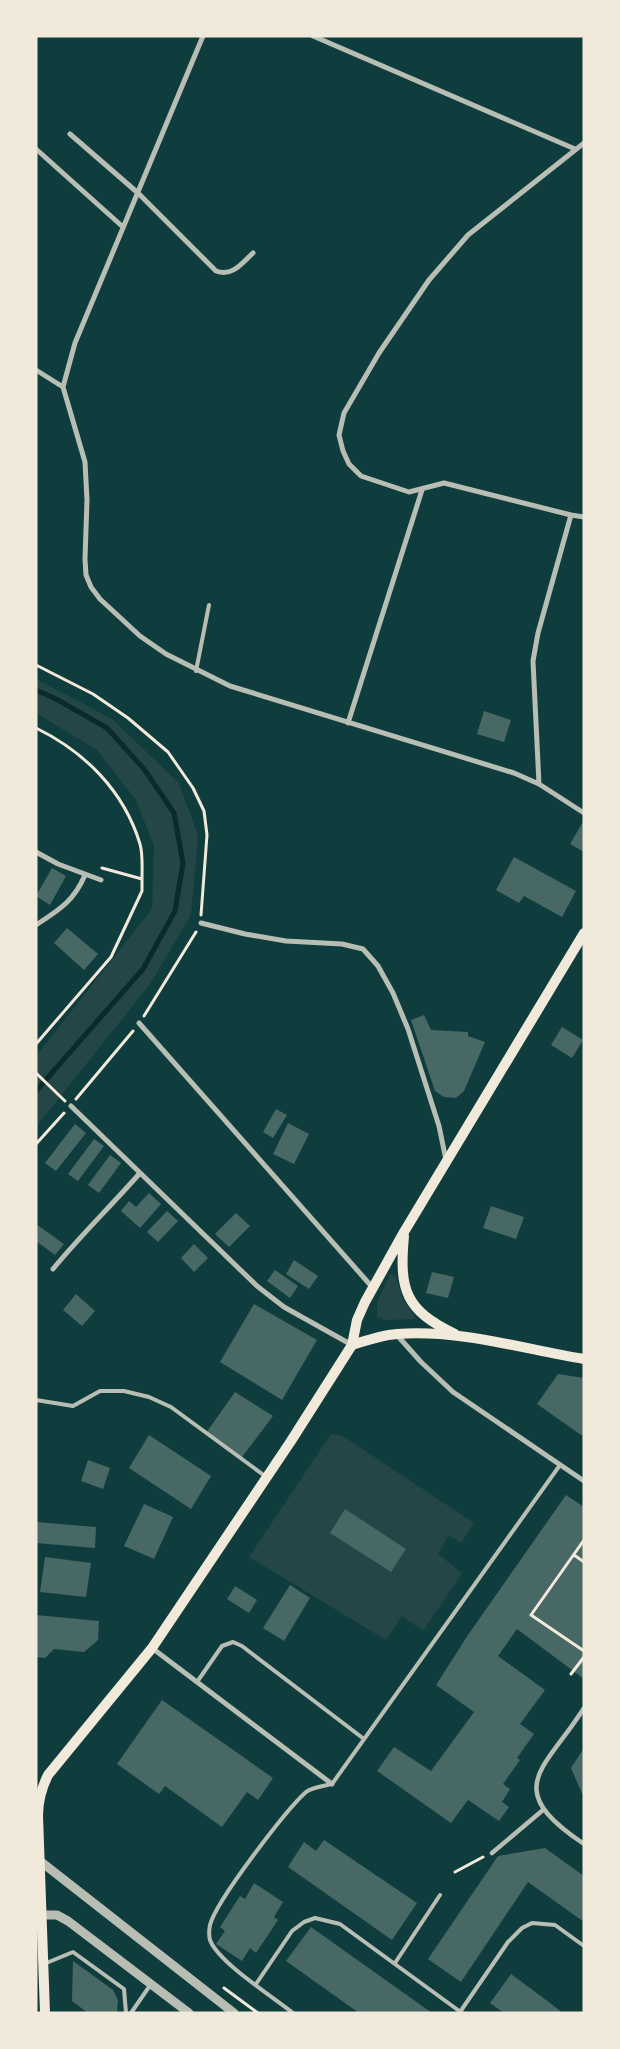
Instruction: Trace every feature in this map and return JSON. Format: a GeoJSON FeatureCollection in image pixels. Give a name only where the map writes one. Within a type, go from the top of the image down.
{"type":"FeatureCollection","features":[{"type":"Feature","properties":{"kind":"main road"},"geometry":{"type":"LineString","coordinates":[[45,2013],[39,1916],[40,1861],[37,1798],[48,1775],[152,1648],[267,1477],[352,1345],[357,1320],[404,1232],[584,933]]}},
{"type":"Feature","properties":{"kind":"main road"},"geometry":{"type":"LineString","coordinates":[[404,1232],[402,1276],[406,1292],[419,1312],[433,1323],[461,1336]]}},
{"type":"Feature","properties":{"kind":"main road"},"geometry":{"type":"LineString","coordinates":[[352,1345],[396,1334],[422,1333],[461,1336],[584,1359]]}},
{"type":"Feature","properties":{"kind":"street"},"geometry":{"type":"LineString","coordinates":[[203,36],[75,343],[64,387],[85,462],[87,500],[85,558],[86,574],[91,587],[100,599],[140,636],[196,671],[230,686],[514,773],[538,784],[584,813]]}},
{"type":"Feature","properties":{"kind":"street"},"geometry":{"type":"LineString","coordinates":[[313,36],[574,149]]}},
{"type":"Feature","properties":{"kind":"street"},"geometry":{"type":"LineString","coordinates":[[70,134],[138,193],[216,271],[226,273],[233,271],[253,253]]}},
{"type":"Feature","properties":{"kind":"street"},"geometry":{"type":"LineString","coordinates":[[584,143],[574,149],[468,235],[452,252],[429,280],[379,353],[344,412],[339,435],[349,464],[361,476],[409,492],[444,483],[572,516],[584,517]]}},
{"type":"Feature","properties":{"kind":"street"},"geometry":{"type":"LineString","coordinates":[[36,149],[123,227]]}},
{"type":"Feature","properties":{"kind":"street"},"geometry":{"type":"LineString","coordinates":[[36,370],[64,387]]}},
{"type":"Feature","properties":{"kind":"street"},"geometry":{"type":"LineString","coordinates":[[348,723],[422,490]]}},
{"type":"Feature","properties":{"kind":"street"},"geometry":{"type":"LineString","coordinates":[[538,784],[534,661],[538,633],[572,516]]}},
{"type":"Feature","properties":{"kind":"street"},"geometry":{"type":"LineString","coordinates":[[36,852],[85,875],[101,880]]}},
{"type":"Feature","properties":{"kind":"street"},"geometry":{"type":"LineString","coordinates":[[36,925],[64,907],[80,888],[85,875]]}},
{"type":"Feature","properties":{"kind":"street"},"geometry":{"type":"LineString","coordinates":[[201,923],[245,934],[286,941],[342,944],[363,949],[378,966],[408,1029],[439,1126],[446,1163]]}},
{"type":"Feature","properties":{"kind":"street"},"geometry":{"type":"LineString","coordinates":[[139,1023],[373,1288]]}},
{"type":"Feature","properties":{"kind":"street"},"geometry":{"type":"LineString","coordinates":[[71,1106],[257,1286],[284,1307],[352,1345]]}},
{"type":"Feature","properties":{"kind":"street"},"geometry":{"type":"LineString","coordinates":[[53,1269],[86,1230],[107,1211],[140,1173]]}},
{"type":"Feature","properties":{"kind":"street"},"geometry":{"type":"LineString","coordinates":[[396,1334],[426,1367],[453,1392],[584,1481]]}},
{"type":"Feature","properties":{"kind":"street"},"geometry":{"type":"LineString","coordinates":[[152,1648],[332,1784]]}},
{"type":"Feature","properties":{"kind":"street"},"geometry":{"type":"LineString","coordinates":[[584,1708],[540,1770],[536,1784],[543,1810],[558,1826],[584,1844]]}},
{"type":"Feature","properties":{"kind":"street"},"geometry":{"type":"LineString","coordinates":[[492,1853],[543,1810]]}},
{"type":"Feature","properties":{"kind":"street"},"geometry":{"type":"LineString","coordinates":[[40,1861],[234,2013]]}},
{"type":"Feature","properties":{"kind":"street"},"geometry":{"type":"LineString","coordinates":[[39,1916],[57,1915],[68,1921],[189,2013]]}},
{"type":"Feature","properties":{"kind":"lane"},"geometry":{"type":"LineString","coordinates":[[196,671],[209,605]]}},
{"type":"Feature","properties":{"kind":"lane"},"geometry":{"type":"LineString","coordinates":[[36,1400],[73,1406],[100,1391],[124,1391],[149,1397],[171,1407],[267,1477]]}},
{"type":"Feature","properties":{"kind":"lane"},"geometry":{"type":"LineString","coordinates":[[293,2013],[226,1962],[215,1951],[209,1938],[210,1926],[229,1892],[295,1803],[308,1790],[332,1784],[560,1465]]}},
{"type":"Feature","properties":{"kind":"lane"},"geometry":{"type":"LineString","coordinates":[[197,1682],[222,1646],[233,1642],[242,1646],[364,1738]]}},
{"type":"Feature","properties":{"kind":"lane"},"geometry":{"type":"LineString","coordinates":[[395,1963],[440,1895]]}},
{"type":"Feature","properties":{"kind":"lane"},"geometry":{"type":"LineString","coordinates":[[256,1984],[292,1931],[304,1922],[315,1918],[340,1924],[461,2012],[508,1942],[522,1928],[532,1923],[554,1925],[584,1946]]}},
{"type":"Feature","properties":{"kind":"lane"},"geometry":{"type":"LineString","coordinates":[[43,1964],[73,1952],[124,1989],[126,2013]]}},
{"type":"Feature","properties":{"kind":"lane"},"geometry":{"type":"LineString","coordinates":[[131,2013],[151,1984]]}},
{"type":"Feature","properties":{"kind":"path"},"geometry":{"type":"LineString","coordinates":[[36,665],[93,694],[128,718],[168,752],[193,788],[204,811],[207,835],[201,923],[139,1023],[71,1106],[36,1144]]}},
{"type":"Feature","properties":{"kind":"path"},"geometry":{"type":"LineString","coordinates":[[36,728],[58,738],[97,771],[124,805],[141,846],[142,879],[142,891],[111,958],[36,1044]]}},
{"type":"Feature","properties":{"kind":"path"},"geometry":{"type":"LineString","coordinates":[[85,875],[91,865],[142,879]]}},
{"type":"Feature","properties":{"kind":"path"},"geometry":{"type":"LineString","coordinates":[[36,1073],[71,1106]]}},
{"type":"Feature","properties":{"kind":"path"},"geometry":{"type":"LineString","coordinates":[[584,1540],[531,1615],[584,1651]]}},
{"type":"Feature","properties":{"kind":"path"},"geometry":{"type":"LineString","coordinates":[[574,1554],[584,1562]]}},
{"type":"Feature","properties":{"kind":"path"},"geometry":{"type":"LineString","coordinates":[[571,1674],[584,1657]]}},
{"type":"Feature","properties":{"kind":"path"},"geometry":{"type":"LineString","coordinates":[[455,1872],[492,1853]]}},
{"type":"Feature","properties":{"kind":"shaded area"},"geometry":{"type":"Polygon","coordinates":[[[36,679],[112,719],[179,783],[198,836],[191,915],[150,984],[36,1127],[36,1056],[152,909],[154,846],[136,800],[97,750],[36,713],[36,679]]]}},
{"type":"Feature","properties":{"kind":"shaded area"},"geometry":{"type":"Polygon","coordinates":[[[390,1274],[395,1275],[402,1297],[416,1319],[384,1320],[377,1317],[377,1303],[390,1274]]]}},
{"type":"Feature","properties":{"kind":"shaded area"},"geometry":{"type":"Polygon","coordinates":[[[331,1434],[343,1436],[474,1523],[461,1543],[449,1535],[438,1554],[462,1573],[423,1631],[402,1616],[386,1640],[249,1557],[331,1434]]]}},
{"type":"Feature","properties":{"kind":"building"},"geometry":{"type":"Polygon","coordinates":[[[484,711],[511,720],[504,742],[477,734],[484,711]]]}},
{"type":"Feature","properties":{"kind":"building"},"geometry":{"type":"Polygon","coordinates":[[[584,820],[584,852],[570,844],[584,820]]]}},
{"type":"Feature","properties":{"kind":"building"},"geometry":{"type":"Polygon","coordinates":[[[514,857],[576,891],[562,917],[524,896],[519,903],[496,890],[514,857]]]}},
{"type":"Feature","properties":{"kind":"building"},"geometry":{"type":"Polygon","coordinates":[[[52,868],[66,876],[50,905],[36,896],[52,868]]]}},
{"type":"Feature","properties":{"kind":"building"},"geometry":{"type":"Polygon","coordinates":[[[67,928],[98,954],[84,970],[54,943],[67,928]]]}},
{"type":"Feature","properties":{"kind":"building"},"geometry":{"type":"Polygon","coordinates":[[[424,1015],[431,1030],[468,1032],[468,1036],[485,1042],[464,1091],[456,1098],[444,1097],[435,1091],[411,1020],[424,1015]]]}},
{"type":"Feature","properties":{"kind":"building"},"geometry":{"type":"Polygon","coordinates":[[[562,1027],[583,1040],[572,1058],[551,1045],[562,1027]]]}},
{"type":"Feature","properties":{"kind":"building"},"geometry":{"type":"Polygon","coordinates":[[[276,1109],[287,1115],[273,1138],[263,1132],[276,1109]]]}},
{"type":"Feature","properties":{"kind":"building"},"geometry":{"type":"Polygon","coordinates":[[[288,1123],[309,1134],[294,1164],[273,1154],[288,1123]]]}},
{"type":"Feature","properties":{"kind":"building"},"geometry":{"type":"Polygon","coordinates":[[[75,1124],[86,1133],[56,1171],[45,1163],[75,1124]]]}},
{"type":"Feature","properties":{"kind":"building"},"geometry":{"type":"Polygon","coordinates":[[[94,1139],[104,1146],[78,1181],[68,1174],[94,1139]]]}},
{"type":"Feature","properties":{"kind":"building"},"geometry":{"type":"Polygon","coordinates":[[[110,1155],[121,1163],[99,1193],[88,1185],[110,1155]]]}},
{"type":"Feature","properties":{"kind":"building"},"geometry":{"type":"Polygon","coordinates":[[[149,1193],[161,1204],[140,1228],[121,1211],[129,1201],[136,1207],[149,1193]]]}},
{"type":"Feature","properties":{"kind":"building"},"geometry":{"type":"Polygon","coordinates":[[[491,1206],[524,1217],[516,1239],[483,1228],[491,1206]]]}},
{"type":"Feature","properties":{"kind":"building"},"geometry":{"type":"Polygon","coordinates":[[[167,1211],[178,1221],[158,1242],[147,1232],[167,1211]]]}},
{"type":"Feature","properties":{"kind":"building"},"geometry":{"type":"Polygon","coordinates":[[[236,1213],[250,1226],[229,1247],[215,1234],[236,1213]]]}},
{"type":"Feature","properties":{"kind":"building"},"geometry":{"type":"Polygon","coordinates":[[[36,1224],[64,1244],[55,1255],[36,1241],[36,1224]]]}},
{"type":"Feature","properties":{"kind":"building"},"geometry":{"type":"Polygon","coordinates":[[[194,1244],[208,1258],[194,1272],[181,1258],[194,1244]]]}},
{"type":"Feature","properties":{"kind":"building"},"geometry":{"type":"Polygon","coordinates":[[[294,1260],[318,1276],[309,1289],[286,1274],[294,1260]]]}},
{"type":"Feature","properties":{"kind":"building"},"geometry":{"type":"Polygon","coordinates":[[[275,1270],[298,1286],[290,1298],[267,1281],[275,1270]]]}},
{"type":"Feature","properties":{"kind":"building"},"geometry":{"type":"Polygon","coordinates":[[[432,1272],[454,1277],[448,1298],[426,1293],[432,1272]]]}},
{"type":"Feature","properties":{"kind":"building"},"geometry":{"type":"Polygon","coordinates":[[[76,1294],[95,1311],[82,1326],[63,1310],[76,1294]]]}},
{"type":"Feature","properties":{"kind":"building"},"geometry":{"type":"Polygon","coordinates":[[[254,1304],[317,1340],[282,1400],[220,1362],[254,1304]]]}},
{"type":"Feature","properties":{"kind":"building"},"geometry":{"type":"Polygon","coordinates":[[[558,1374],[584,1378],[584,1437],[537,1404],[558,1374]]]}},
{"type":"Feature","properties":{"kind":"building"},"geometry":{"type":"Polygon","coordinates":[[[235,1392],[273,1416],[242,1457],[206,1433],[235,1392]]]}},
{"type":"Feature","properties":{"kind":"building"},"geometry":{"type":"Polygon","coordinates":[[[149,1435],[211,1476],[191,1509],[129,1468],[149,1435]]]}},
{"type":"Feature","properties":{"kind":"building"},"geometry":{"type":"Polygon","coordinates":[[[88,1460],[110,1468],[103,1489],[81,1481],[88,1460]]]}},
{"type":"Feature","properties":{"kind":"building"},"geometry":{"type":"Polygon","coordinates":[[[566,1495],[584,1507],[584,1679],[517,1629],[498,1656],[545,1690],[520,1724],[534,1734],[517,1758],[520,1760],[503,1784],[510,1789],[502,1802],[509,1807],[499,1821],[468,1800],[451,1823],[377,1771],[394,1747],[431,1771],[474,1712],[436,1685],[468,1635],[566,1495]]]}},
{"type":"Feature","properties":{"kind":"building"},"geometry":{"type":"Polygon","coordinates":[[[144,1504],[173,1517],[154,1559],[124,1546],[144,1504]]]}},
{"type":"Feature","properties":{"kind":"building"},"geometry":{"type":"Polygon","coordinates":[[[345,1509],[406,1549],[391,1572],[330,1533],[345,1509]]]}},
{"type":"Feature","properties":{"kind":"building"},"geometry":{"type":"Polygon","coordinates":[[[36,1522],[96,1527],[95,1548],[36,1543],[36,1522]]]}},
{"type":"Feature","properties":{"kind":"building"},"geometry":{"type":"Polygon","coordinates":[[[45,1557],[91,1563],[86,1597],[40,1592],[45,1557]]]}},
{"type":"Feature","properties":{"kind":"building"},"geometry":{"type":"Polygon","coordinates":[[[290,1585],[310,1598],[284,1641],[263,1628],[290,1585]]]}},
{"type":"Feature","properties":{"kind":"building"},"geometry":{"type":"Polygon","coordinates":[[[235,1586],[257,1600],[249,1613],[227,1599],[235,1586]]]}},
{"type":"Feature","properties":{"kind":"building"},"geometry":{"type":"Polygon","coordinates":[[[36,1615],[99,1621],[98,1640],[84,1652],[54,1649],[45,1658],[36,1657],[36,1615]]]}},
{"type":"Feature","properties":{"kind":"building"},"geometry":{"type":"Polygon","coordinates":[[[162,1700],[273,1778],[258,1800],[247,1792],[222,1827],[165,1786],[159,1794],[117,1764],[162,1700]]]}},
{"type":"Feature","properties":{"kind":"building"},"geometry":{"type":"Polygon","coordinates":[[[584,1748],[584,1798],[571,1768],[584,1748]]]}},
{"type":"Feature","properties":{"kind":"building"},"geometry":{"type":"Polygon","coordinates":[[[324,1840],[417,1903],[392,1940],[288,1867],[304,1842],[316,1851],[324,1840]]]}},
{"type":"Feature","properties":{"kind":"building"},"geometry":{"type":"Polygon","coordinates":[[[545,1848],[584,1876],[584,1922],[528,1882],[461,1982],[428,1959],[498,1856],[545,1848]]]}},
{"type":"Feature","properties":{"kind":"building"},"geometry":{"type":"Polygon","coordinates":[[[254,1883],[283,1902],[274,1917],[278,1920],[256,1953],[250,1948],[242,1961],[216,1944],[225,1931],[220,1927],[240,1896],[245,1899],[254,1883]]]}},
{"type":"Feature","properties":{"kind":"building"},"geometry":{"type":"Polygon","coordinates":[[[311,1927],[432,2013],[359,2013],[286,1961],[311,1927]]]}},
{"type":"Feature","properties":{"kind":"building"},"geometry":{"type":"Polygon","coordinates":[[[73,1961],[113,1990],[118,2000],[117,2013],[88,2013],[72,2001],[73,1961]]]}},
{"type":"Feature","properties":{"kind":"building"},"geometry":{"type":"Polygon","coordinates":[[[511,1974],[563,2013],[504,2013],[490,2003],[511,1974]]]}},
{"type":"Feature","properties":{"kind":"waterway"},"geometry":{"type":"LineString","coordinates":[[36,690],[56,699],[107,728],[144,769],[174,813],[183,863],[175,911],[143,969],[36,1091]]}}]}
